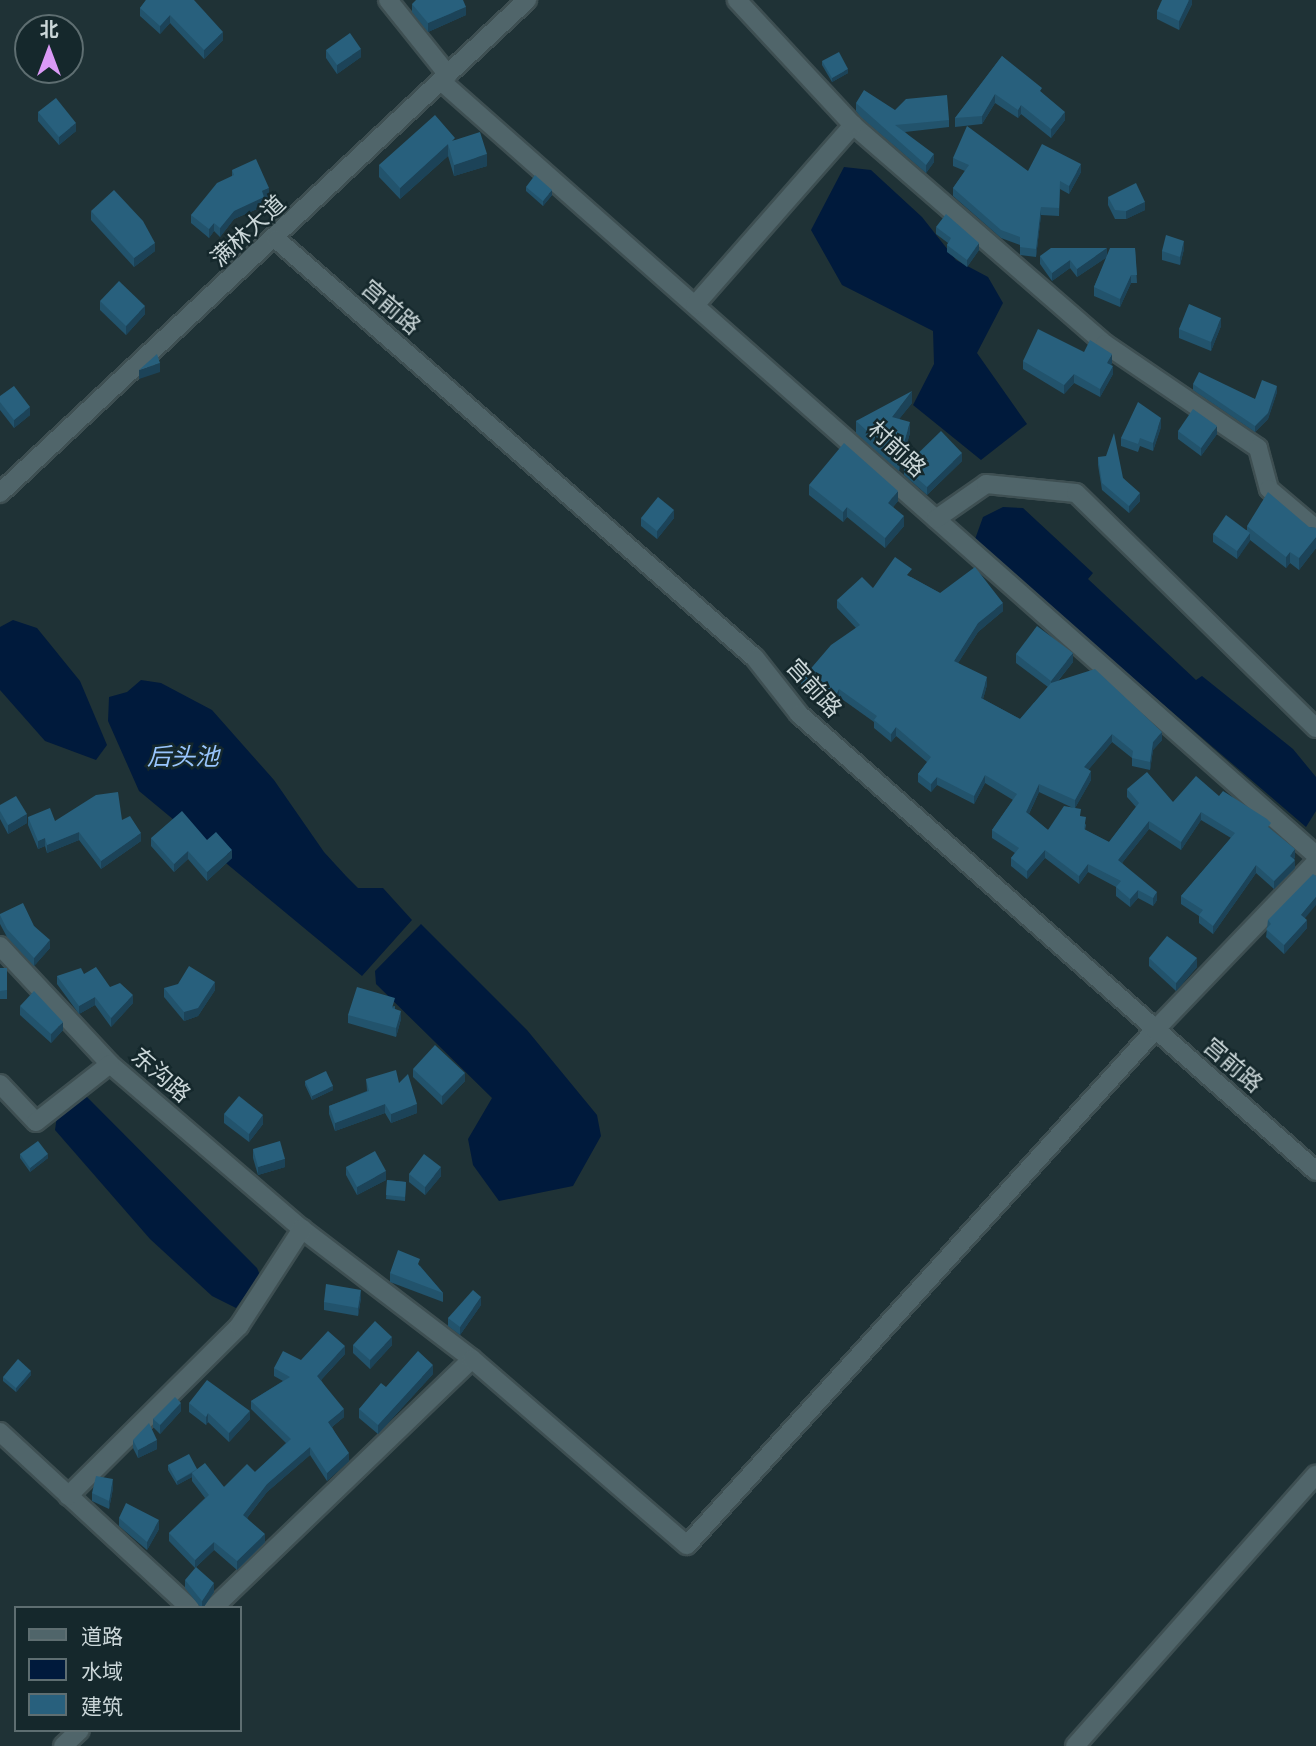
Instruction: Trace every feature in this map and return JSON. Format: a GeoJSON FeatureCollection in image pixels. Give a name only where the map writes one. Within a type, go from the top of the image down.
{"type":"FeatureCollection","features":[{"type":"Feature","properties":{"kind":"street","name":"村前路"},"geometry":{"type":"LineString","coordinates":[[388,0],[444,78],[695,305],[1316,855]]}},
{"type":"Feature","properties":{"kind":"street","name":"满林大道"},"geometry":{"type":"LineString","coordinates":[[0,493],[276,239],[527,0]]}},
{"type":"Feature","properties":{"kind":"street"},"geometry":{"type":"LineString","coordinates":[[737,0],[852,125],[1105,344],[1258,448],[1269,489],[1316,529]]}},
{"type":"Feature","properties":{"kind":"street"},"geometry":{"type":"LineString","coordinates":[[695,305],[852,125]]}},
{"type":"Feature","properties":{"kind":"street","name":"宫前路"},"geometry":{"type":"LineString","coordinates":[[276,239],[755,658],[799,714],[1316,1171]]}},
{"type":"Feature","properties":{"kind":"street"},"geometry":{"type":"LineString","coordinates":[[936,519],[986,484],[1076,493],[1316,728]]}},
{"type":"Feature","properties":{"kind":"street"},"geometry":{"type":"LineString","coordinates":[[1155,1030],[1316,862]]}},
{"type":"Feature","properties":{"kind":"street","name":"东沟路"},"geometry":{"type":"LineString","coordinates":[[0,946],[110,1064],[302,1229],[472,1359],[687,1545],[1155,1030]]}},
{"type":"Feature","properties":{"kind":"street"},"geometry":{"type":"LineString","coordinates":[[0,1084],[36,1122],[110,1064]]}},
{"type":"Feature","properties":{"kind":"street"},"geometry":{"type":"LineString","coordinates":[[68,1496],[239,1326],[302,1229]]}},
{"type":"Feature","properties":{"kind":"street"},"geometry":{"type":"LineString","coordinates":[[216,1606],[472,1359]]}},
{"type":"Feature","properties":{"kind":"street"},"geometry":{"type":"LineString","coordinates":[[0,1432],[188,1606]]}},
{"type":"Feature","properties":{"kind":"street"},"geometry":{"type":"LineString","coordinates":[[1075,1746],[1316,1475]]}},
{"type":"Feature","properties":{"kind":"street"},"geometry":{"type":"LineString","coordinates":[[63,1746],[78,1732]]}},
{"type":"Feature","properties":{"kind":"water"},"geometry":{"type":"Polygon","coordinates":[[[844,167],[871,170],[922,217],[956,260],[988,277],[1003,303],[977,353],[1027,424],[981,460],[913,405],[934,364],[933,331],[842,285],[811,230],[844,167]]]}},
{"type":"Feature","properties":{"kind":"water"},"geometry":{"type":"Polygon","coordinates":[[[1003,507],[1023,508],[1093,573],[1088,579],[1196,680],[1202,676],[1293,749],[1316,777],[1316,811],[1306,827],[974,542],[983,517],[1003,507]]]}},
{"type":"Feature","properties":{"kind":"water"},"geometry":{"type":"Polygon","coordinates":[[[13,620],[37,628],[80,681],[107,745],[96,760],[45,741],[0,690],[0,627],[13,620]]]}},
{"type":"Feature","properties":{"kind":"water","name":"后头池"},"geometry":{"type":"Polygon","coordinates":[[[141,680],[161,683],[212,710],[274,780],[324,852],[346,876],[358,888],[383,888],[412,920],[362,976],[139,791],[108,721],[109,697],[127,692],[141,680]]]}},
{"type":"Feature","properties":{"kind":"water"},"geometry":{"type":"Polygon","coordinates":[[[421,924],[527,1030],[597,1115],[601,1136],[573,1186],[499,1201],[473,1165],[468,1139],[492,1098],[376,984],[375,971],[421,924]]]}},
{"type":"Feature","properties":{"kind":"water"},"geometry":{"type":"Polygon","coordinates":[[[75,1097],[87,1097],[257,1268],[260,1275],[236,1308],[212,1296],[150,1239],[55,1130],[57,1116],[75,1097]]]}},
{"type":"Feature","properties":{"kind":"building"},"geometry":{"type":"Polygon","coordinates":[[[146,0],[194,0],[223,32],[204,50],[170,15],[160,26],[140,8],[146,0]]]}},
{"type":"Feature","properties":{"kind":"building"},"geometry":{"type":"Polygon","coordinates":[[[416,0],[463,0],[466,7],[428,23],[412,4],[416,0]]]}},
{"type":"Feature","properties":{"kind":"building"},"geometry":{"type":"Polygon","coordinates":[[[1162,0],[1189,0],[1179,21],[1157,11],[1162,0]]]}},
{"type":"Feature","properties":{"kind":"building"},"geometry":{"type":"Polygon","coordinates":[[[350,33],[361,49],[337,65],[326,50],[350,33]]]}},
{"type":"Feature","properties":{"kind":"building"},"geometry":{"type":"Polygon","coordinates":[[[839,52],[848,69],[832,78],[822,61],[839,52]]]}},
{"type":"Feature","properties":{"kind":"building"},"geometry":{"type":"Polygon","coordinates":[[[1002,56],[1042,88],[1040,91],[1065,112],[1051,129],[1021,105],[1018,110],[995,94],[982,116],[955,118],[1002,56]]]}},
{"type":"Feature","properties":{"kind":"building"},"geometry":{"type":"Polygon","coordinates":[[[864,90],[895,110],[906,99],[947,95],[949,120],[895,125],[934,154],[926,165],[856,103],[864,90]]]}},
{"type":"Feature","properties":{"kind":"building"},"geometry":{"type":"Polygon","coordinates":[[[56,98],[76,123],[59,137],[38,112],[56,98]]]}},
{"type":"Feature","properties":{"kind":"building"},"geometry":{"type":"Polygon","coordinates":[[[435,115],[455,138],[452,141],[480,132],[487,154],[454,165],[448,144],[400,188],[379,165],[435,115]]]}},
{"type":"Feature","properties":{"kind":"building"},"geometry":{"type":"Polygon","coordinates":[[[967,126],[1028,171],[1042,144],[1081,164],[1069,186],[1060,181],[1059,208],[1041,207],[1036,249],[1020,247],[1020,237],[1001,230],[953,188],[969,165],[953,158],[967,126]]]}},
{"type":"Feature","properties":{"kind":"building"},"geometry":{"type":"Polygon","coordinates":[[[256,159],[269,188],[262,191],[264,197],[234,211],[220,228],[214,223],[209,229],[191,215],[217,183],[234,175],[232,170],[256,159]]]}},
{"type":"Feature","properties":{"kind":"building"},"geometry":{"type":"Polygon","coordinates":[[[535,175],[552,190],[543,201],[526,187],[535,175]]]}},
{"type":"Feature","properties":{"kind":"building"},"geometry":{"type":"Polygon","coordinates":[[[1136,183],[1145,202],[1126,211],[1115,210],[1108,197],[1136,183]]]}},
{"type":"Feature","properties":{"kind":"building"},"geometry":{"type":"Polygon","coordinates":[[[114,190],[143,221],[155,243],[134,258],[91,211],[114,190]]]}},
{"type":"Feature","properties":{"kind":"building"},"geometry":{"type":"Polygon","coordinates":[[[946,214],[979,243],[967,260],[947,245],[951,238],[936,227],[946,214]]]}},
{"type":"Feature","properties":{"kind":"building"},"geometry":{"type":"Polygon","coordinates":[[[1166,235],[1184,241],[1180,257],[1162,251],[1166,235]]]}},
{"type":"Feature","properties":{"kind":"building"},"geometry":{"type":"Polygon","coordinates":[[[1051,248],[1107,248],[1077,269],[1070,260],[1052,273],[1040,256],[1051,248]]]}},
{"type":"Feature","properties":{"kind":"building"},"geometry":{"type":"Polygon","coordinates":[[[1110,248],[1135,248],[1137,275],[1131,275],[1120,299],[1094,287],[1110,248]]]}},
{"type":"Feature","properties":{"kind":"building"},"geometry":{"type":"Polygon","coordinates":[[[119,281],[145,306],[126,326],[100,301],[119,281]]]}},
{"type":"Feature","properties":{"kind":"building"},"geometry":{"type":"Polygon","coordinates":[[[1189,304],[1221,318],[1211,342],[1179,329],[1189,304]]]}},
{"type":"Feature","properties":{"kind":"building"},"geometry":{"type":"Polygon","coordinates":[[[1038,329],[1084,352],[1090,340],[1112,354],[1107,363],[1113,366],[1100,389],[1074,374],[1064,385],[1023,361],[1038,329]]]}},
{"type":"Feature","properties":{"kind":"building"},"geometry":{"type":"Polygon","coordinates":[[[157,354],[160,363],[139,370],[157,354]]]}},
{"type":"Feature","properties":{"kind":"building"},"geometry":{"type":"Polygon","coordinates":[[[1199,372],[1255,399],[1262,380],[1277,386],[1268,413],[1255,426],[1193,384],[1199,372]]]}},
{"type":"Feature","properties":{"kind":"building"},"geometry":{"type":"Polygon","coordinates":[[[14,386],[30,407],[14,420],[0,402],[0,396],[14,386]]]}},
{"type":"Feature","properties":{"kind":"building"},"geometry":{"type":"Polygon","coordinates":[[[912,391],[892,417],[910,422],[899,460],[856,421],[912,391]]]}},
{"type":"Feature","properties":{"kind":"building"},"geometry":{"type":"Polygon","coordinates":[[[1138,402],[1161,418],[1153,443],[1140,438],[1138,444],[1121,438],[1138,402]]]}},
{"type":"Feature","properties":{"kind":"building"},"geometry":{"type":"Polygon","coordinates":[[[1193,409],[1217,426],[1201,448],[1178,431],[1193,409]]]}},
{"type":"Feature","properties":{"kind":"building"},"geometry":{"type":"Polygon","coordinates":[[[941,431],[962,453],[927,487],[904,467],[941,431]]]}},
{"type":"Feature","properties":{"kind":"building"},"geometry":{"type":"Polygon","coordinates":[[[1114,433],[1123,478],[1140,493],[1129,506],[1102,483],[1098,457],[1106,456],[1114,433]]]}},
{"type":"Feature","properties":{"kind":"building"},"geometry":{"type":"Polygon","coordinates":[[[844,443],[898,491],[888,503],[904,516],[885,538],[847,507],[843,512],[809,485],[844,443]]]}},
{"type":"Feature","properties":{"kind":"building"},"geometry":{"type":"Polygon","coordinates":[[[1268,492],[1309,527],[1316,528],[1316,537],[1299,558],[1290,552],[1286,557],[1247,526],[1268,492]]]}},
{"type":"Feature","properties":{"kind":"building"},"geometry":{"type":"Polygon","coordinates":[[[658,497],[674,510],[657,531],[641,518],[658,497]]]}},
{"type":"Feature","properties":{"kind":"building"},"geometry":{"type":"Polygon","coordinates":[[[1226,515],[1250,533],[1237,551],[1213,534],[1226,515]]]}},
{"type":"Feature","properties":{"kind":"building"},"geometry":{"type":"Polygon","coordinates":[[[895,557],[912,569],[907,575],[940,593],[975,567],[1003,603],[978,623],[954,661],[987,677],[981,698],[1020,719],[1051,683],[1095,669],[1162,732],[1153,742],[1150,762],[1132,758],[1133,751],[1112,734],[1084,767],[1091,771],[1075,800],[1039,784],[1026,812],[1048,830],[1064,806],[1081,809],[1080,816],[1086,817],[1084,829],[1109,842],[1139,803],[1127,789],[1147,772],[1173,802],[1196,776],[1219,796],[1223,791],[1267,819],[1271,823],[1268,827],[1295,849],[1290,856],[1295,860],[1274,881],[1256,865],[1213,926],[1199,915],[1203,910],[1181,896],[1235,833],[1201,812],[1181,842],[1149,821],[1118,860],[1157,892],[1153,898],[1138,890],[1130,899],[1116,887],[1121,881],[1088,864],[1079,876],[1045,850],[1027,871],[1011,858],[1019,848],[992,830],[1017,794],[985,775],[974,796],[937,777],[931,784],[918,774],[931,757],[896,727],[891,734],[874,720],[877,716],[839,689],[835,697],[817,689],[814,692],[801,680],[831,645],[860,625],[837,600],[862,577],[873,588],[895,557]]]}},
{"type":"Feature","properties":{"kind":"building"},"geometry":{"type":"Polygon","coordinates":[[[1037,626],[1073,653],[1051,681],[1016,654],[1037,626]]]}},
{"type":"Feature","properties":{"kind":"building"},"geometry":{"type":"Polygon","coordinates":[[[118,792],[122,820],[130,816],[141,833],[101,861],[79,832],[47,845],[45,838],[38,841],[28,817],[50,808],[55,821],[96,795],[118,792]]]}},
{"type":"Feature","properties":{"kind":"building"},"geometry":{"type":"Polygon","coordinates":[[[16,796],[27,814],[8,825],[0,811],[0,805],[16,796]]]}},
{"type":"Feature","properties":{"kind":"building"},"geometry":{"type":"Polygon","coordinates":[[[182,811],[207,840],[216,832],[232,850],[207,872],[188,851],[174,864],[151,838],[182,811]]]}},
{"type":"Feature","properties":{"kind":"building"},"geometry":{"type":"Polygon","coordinates":[[[1313,874],[1316,876],[1316,897],[1301,915],[1307,920],[1284,945],[1266,929],[1271,924],[1268,920],[1313,874]]]}},
{"type":"Feature","properties":{"kind":"building"},"geometry":{"type":"Polygon","coordinates":[[[23,903],[34,926],[50,940],[34,958],[7,929],[0,915],[23,903]]]}},
{"type":"Feature","properties":{"kind":"building"},"geometry":{"type":"Polygon","coordinates":[[[1167,936],[1197,958],[1176,983],[1149,958],[1167,936]]]}},
{"type":"Feature","properties":{"kind":"building"},"geometry":{"type":"Polygon","coordinates":[[[189,966],[215,982],[198,1008],[184,1012],[164,988],[178,984],[189,966]]]}},
{"type":"Feature","properties":{"kind":"building"},"geometry":{"type":"Polygon","coordinates":[[[96,967],[110,987],[120,983],[133,995],[111,1018],[95,997],[79,1006],[57,976],[81,968],[84,974],[96,967]]]}},
{"type":"Feature","properties":{"kind":"building"},"geometry":{"type":"Polygon","coordinates":[[[0,968],[7,968],[7,990],[0,991],[0,968]]]}},
{"type":"Feature","properties":{"kind":"building"},"geometry":{"type":"Polygon","coordinates":[[[357,987],[395,998],[392,1008],[401,1011],[396,1028],[348,1015],[357,987]]]}},
{"type":"Feature","properties":{"kind":"building"},"geometry":{"type":"Polygon","coordinates":[[[34,991],[63,1022],[51,1034],[20,1006],[34,991]]]}},
{"type":"Feature","properties":{"kind":"building"},"geometry":{"type":"Polygon","coordinates":[[[435,1045],[465,1073],[442,1096],[413,1069],[435,1045]]]}},
{"type":"Feature","properties":{"kind":"building"},"geometry":{"type":"Polygon","coordinates":[[[396,1070],[399,1083],[408,1074],[417,1104],[391,1114],[385,1104],[335,1123],[329,1106],[369,1091],[366,1079],[396,1070]]]}},
{"type":"Feature","properties":{"kind":"building"},"geometry":{"type":"Polygon","coordinates":[[[326,1071],[333,1086],[312,1096],[305,1081],[326,1071]]]}},
{"type":"Feature","properties":{"kind":"building"},"geometry":{"type":"Polygon","coordinates":[[[239,1096],[263,1115],[249,1134],[224,1114],[239,1096]]]}},
{"type":"Feature","properties":{"kind":"building"},"geometry":{"type":"Polygon","coordinates":[[[38,1141],[48,1154],[30,1168],[20,1154],[38,1141]]]}},
{"type":"Feature","properties":{"kind":"building"},"geometry":{"type":"Polygon","coordinates":[[[280,1141],[285,1159],[258,1167],[253,1149],[280,1141]]]}},
{"type":"Feature","properties":{"kind":"building"},"geometry":{"type":"Polygon","coordinates":[[[375,1151],[386,1171],[357,1187],[346,1167],[375,1151]]]}},
{"type":"Feature","properties":{"kind":"building"},"geometry":{"type":"Polygon","coordinates":[[[424,1154],[441,1167],[425,1187],[409,1174],[424,1154]]]}},
{"type":"Feature","properties":{"kind":"building"},"geometry":{"type":"Polygon","coordinates":[[[387,1180],[406,1182],[405,1197],[386,1195],[387,1180]]]}},
{"type":"Feature","properties":{"kind":"building"},"geometry":{"type":"Polygon","coordinates":[[[398,1250],[420,1259],[418,1264],[443,1293],[390,1273],[398,1250]]]}},
{"type":"Feature","properties":{"kind":"building"},"geometry":{"type":"Polygon","coordinates":[[[326,1284],[361,1290],[358,1308],[324,1302],[326,1284]]]}},
{"type":"Feature","properties":{"kind":"building"},"geometry":{"type":"Polygon","coordinates":[[[473,1290],[481,1297],[460,1327],[448,1318],[473,1290]]]}},
{"type":"Feature","properties":{"kind":"building"},"geometry":{"type":"Polygon","coordinates":[[[375,1321],[392,1337],[370,1360],[353,1345],[375,1321]]]}},
{"type":"Feature","properties":{"kind":"building"},"geometry":{"type":"Polygon","coordinates":[[[328,1331],[345,1346],[317,1376],[344,1409],[328,1422],[349,1453],[327,1473],[310,1447],[267,1484],[243,1515],[265,1534],[237,1561],[214,1542],[195,1560],[169,1533],[209,1495],[192,1473],[205,1463],[224,1487],[247,1464],[255,1472],[291,1439],[251,1401],[290,1377],[274,1368],[283,1351],[301,1360],[328,1331]]]}},
{"type":"Feature","properties":{"kind":"building"},"geometry":{"type":"Polygon","coordinates":[[[418,1351],[433,1365],[378,1425],[359,1409],[381,1383],[386,1387],[418,1351]]]}},
{"type":"Feature","properties":{"kind":"building"},"geometry":{"type":"Polygon","coordinates":[[[18,1359],[31,1371],[16,1388],[3,1377],[18,1359]]]}},
{"type":"Feature","properties":{"kind":"building"},"geometry":{"type":"Polygon","coordinates":[[[207,1380],[250,1411],[229,1433],[208,1413],[206,1417],[189,1403],[207,1380]]]}},
{"type":"Feature","properties":{"kind":"building"},"geometry":{"type":"Polygon","coordinates":[[[175,1397],[181,1403],[160,1425],[153,1419],[175,1397]]]}},
{"type":"Feature","properties":{"kind":"building"},"geometry":{"type":"Polygon","coordinates":[[[149,1423],[157,1440],[138,1450],[133,1440],[149,1423]]]}},
{"type":"Feature","properties":{"kind":"building"},"geometry":{"type":"Polygon","coordinates":[[[189,1454],[197,1469],[177,1481],[168,1465],[189,1454]]]}},
{"type":"Feature","properties":{"kind":"building"},"geometry":{"type":"Polygon","coordinates":[[[96,1476],[113,1479],[109,1501],[92,1493],[96,1476]]]}},
{"type":"Feature","properties":{"kind":"building"},"geometry":{"type":"Polygon","coordinates":[[[126,1503],[159,1520],[147,1542],[119,1518],[126,1503]]]}},
{"type":"Feature","properties":{"kind":"building"},"geometry":{"type":"Polygon","coordinates":[[[196,1567],[214,1583],[202,1601],[185,1580],[196,1567]]]}}]}
